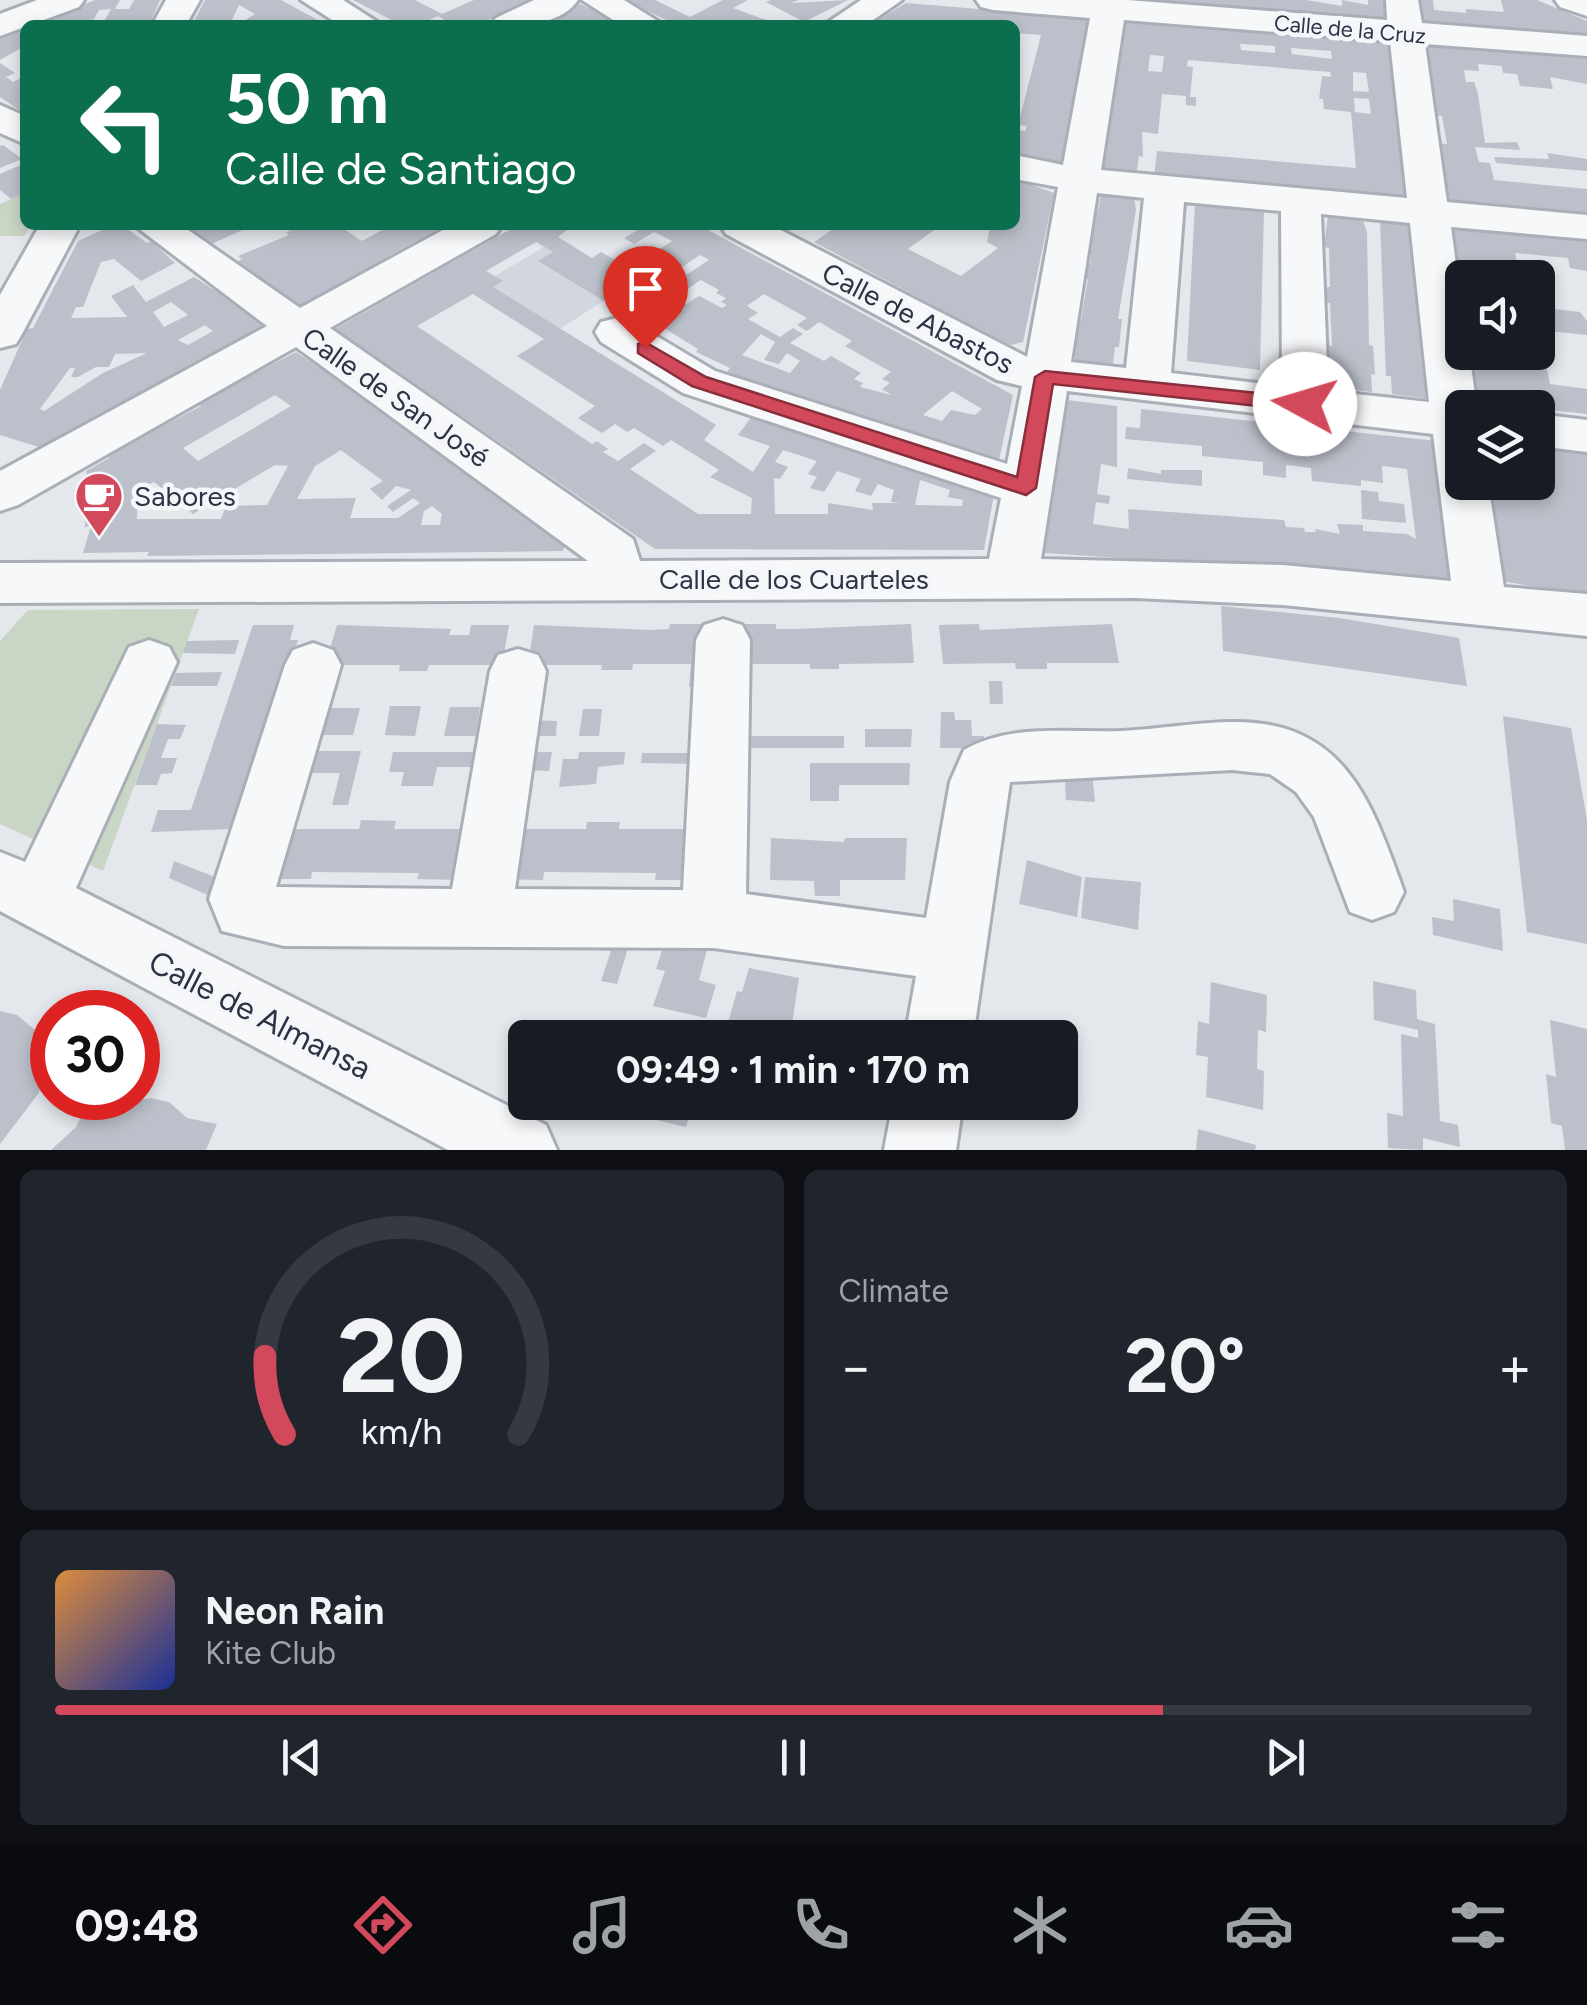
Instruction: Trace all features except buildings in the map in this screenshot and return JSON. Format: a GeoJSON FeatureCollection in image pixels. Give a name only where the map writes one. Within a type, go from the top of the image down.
{"type":"FeatureCollection","features":[{"type":"Feature","properties":{"kind":"street"},"geometry":{"type":"LineString","coordinates":[[0,26],[68,0]]}},
{"type":"Feature","properties":{"kind":"street"},"geometry":{"type":"LineString","coordinates":[[318,0],[356,20]]}},
{"type":"Feature","properties":{"kind":"street"},"geometry":{"type":"LineString","coordinates":[[519,20],[562,0]]}},
{"type":"Feature","properties":{"kind":"street"},"geometry":{"type":"LineString","coordinates":[[599,0],[637,20]]}},
{"type":"Feature","properties":{"kind":"street"},"geometry":{"type":"LineString","coordinates":[[849,20],[885,0]]}},
{"type":"Feature","properties":{"kind":"street","name":"Calle de la Cruz"},"geometry":{"type":"LineString","coordinates":[[992,0],[1405,17],[1587,46]]}},
{"type":"Feature","properties":{"kind":"street"},"geometry":{"type":"LineString","coordinates":[[1572,0],[1587,6]]}},
{"type":"Feature","properties":{"kind":"street"},"geometry":{"type":"LineString","coordinates":[[1012,578],[1109,4]]}},
{"type":"Feature","properties":{"kind":"street"},"geometry":{"type":"LineString","coordinates":[[1405,17],[1454,390]]}},
{"type":"Feature","properties":{"kind":"street"},"geometry":{"type":"LineString","coordinates":[[1020,168],[1080,180],[1587,227]]}},
{"type":"Feature","properties":{"kind":"street"},"geometry":{"type":"LineString","coordinates":[[1146,388],[1165,188]]}},
{"type":"Feature","properties":{"kind":"street"},"geometry":{"type":"LineString","coordinates":[[1301,201],[1305,404]]}},
{"type":"Feature","properties":{"kind":"street"},"geometry":{"type":"LineString","coordinates":[[0,334],[65,230]]}},
{"type":"Feature","properties":{"kind":"street","name":"Calle de San José"},"geometry":{"type":"LineString","coordinates":[[161,230],[615,552],[611,580]]}},
{"type":"Feature","properties":{"kind":"street"},"geometry":{"type":"LineString","coordinates":[[0,493],[473,230]]}},
{"type":"Feature","properties":{"kind":"street","name":"Calle de Abastos"},"geometry":{"type":"LineString","coordinates":[[749,230],[1013,370],[1045,377],[1445,420]]}},
{"type":"Feature","properties":{"kind":"street"},"geometry":{"type":"LineString","coordinates":[[618,332],[699,382],[1026,488]]}},
{"type":"Feature","properties":{"kind":"street"},"geometry":{"type":"LineString","coordinates":[[1555,432],[1587,436]]}},
{"type":"Feature","properties":{"kind":"street"},"geometry":{"type":"LineString","coordinates":[[1466,500],[1480,601]]}},
{"type":"Feature","properties":{"kind":"street","name":"Calle de los Cuarteles"},"geometry":{"type":"LineString","coordinates":[[0,583],[1012,578],[1284,585],[1480,601],[1587,615]]}},
{"type":"Feature","properties":{"kind":"street"},"geometry":{"type":"LineString","coordinates":[[714,919],[723,640]]}},
{"type":"Feature","properties":{"kind":"street"},"geometry":{"type":"LineString","coordinates":[[20,890],[149,662]]}},
{"type":"Feature","properties":{"kind":"street"},"geometry":{"type":"LineString","coordinates":[[313,665],[241,899],[245,912],[284,917],[714,919],[953,951]]}},
{"type":"Feature","properties":{"kind":"street"},"geometry":{"type":"LineString","coordinates":[[479,916],[518,670]]}},
{"type":"Feature","properties":{"kind":"street"},"geometry":{"type":"LineString","coordinates":[[942,1020],[980,782],[985,767],[1001,758],[1138,754],[1234,745],[1281,751],[1317,774],[1352,835],[1372,892]]}},
{"type":"Feature","properties":{"kind":"street","name":"Calle de Almansa"},"geometry":{"type":"LineString","coordinates":[[20,890],[502,1146]]}},
{"type":"Feature","properties":{"kind":"street"},"geometry":{"type":"LineString","coordinates":[[920,1150],[925,1120]]}},
{"type":"Feature","properties":{"kind":"shaded area"},"geometry":{"type":"Polygon","coordinates":[[[544,247],[619,291],[544,339],[437,271],[463,257],[495,276],[544,247]]]}},
{"type":"Feature","properties":{"kind":"green space"},"geometry":{"type":"Polygon","coordinates":[[[20,195],[20,230],[28,230],[24,236],[0,236],[0,204],[20,195]]]}},
{"type":"Feature","properties":{"kind":"green space"},"geometry":{"type":"Polygon","coordinates":[[[199,609],[103,871],[0,824],[0,641],[28,610],[199,609]]]}},
{"type":"Feature","properties":{"kind":"place","name":"Sabores"},"geometry":{"type":"Point","coordinates":[99,538]}},
{"type":"Feature","properties":{"kind":"route"},"geometry":{"type":"LineString","coordinates":[[645,348],[699,382],[1026,488],[1045,377],[1305,404]]}}]}
